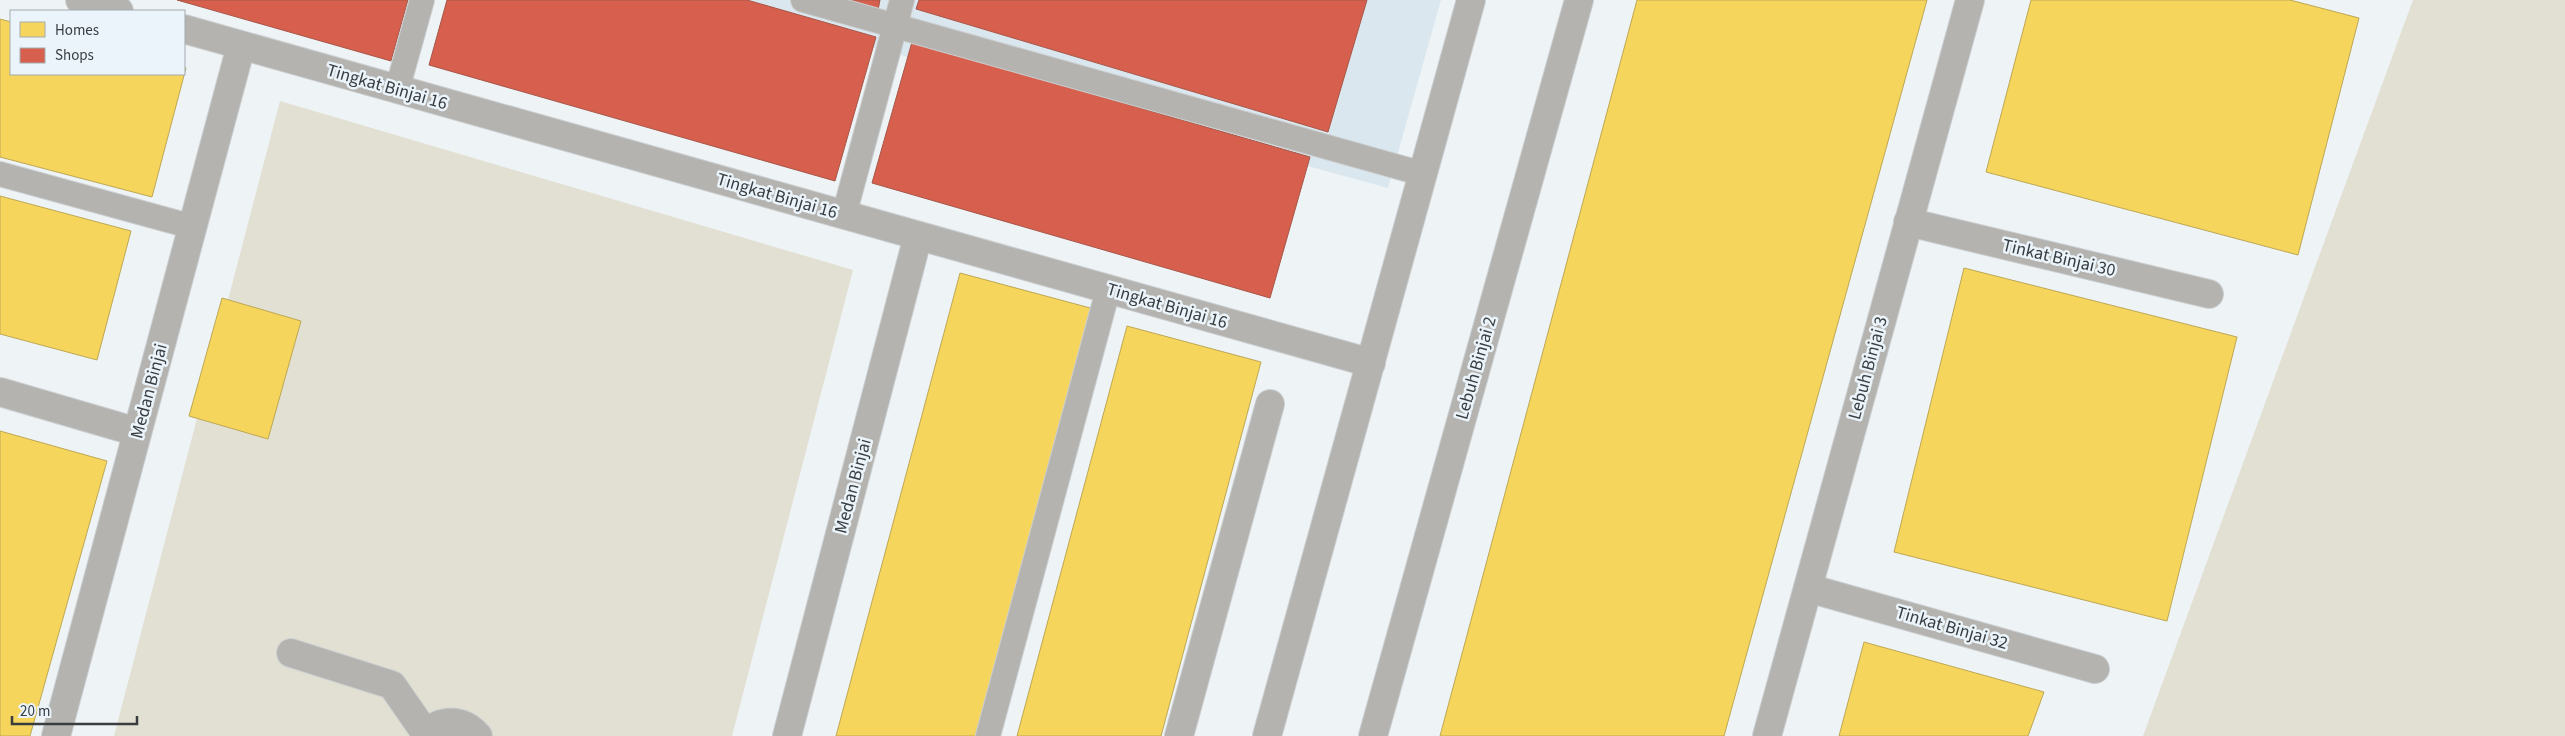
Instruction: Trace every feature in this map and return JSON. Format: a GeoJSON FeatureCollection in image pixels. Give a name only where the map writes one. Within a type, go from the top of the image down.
{"type":"FeatureCollection","features":[{"type":"Feature","properties":{"kind":"street"},"geometry":{"type":"LineString","coordinates":[[80,0],[115,10]]}},
{"type":"Feature","properties":{"kind":"street"},"geometry":{"type":"LineString","coordinates":[[1267,736],[1471,0]]}},
{"type":"Feature","properties":{"kind":"street","name":"Lebuh Binjai 2"},"geometry":{"type":"LineString","coordinates":[[1373,736],[1579,0]]}},
{"type":"Feature","properties":{"kind":"street","name":"Lebuh Binjai 3"},"geometry":{"type":"LineString","coordinates":[[1767,736],[1970,0]]}},
{"type":"Feature","properties":{"kind":"street","name":"Tingkat Binjai 16"},"geometry":{"type":"LineString","coordinates":[[185,29],[1371,363]]}},
{"type":"Feature","properties":{"kind":"street","name":"Medan Binjai"},"geometry":{"type":"LineString","coordinates":[[56,736],[241,46]]}},
{"type":"Feature","properties":{"kind":"street","name":"Tinkat Binjai 30"},"geometry":{"type":"LineString","coordinates":[[1908,222],[2209,294]]}},
{"type":"Feature","properties":{"kind":"street","name":"Medan Binjai"},"geometry":{"type":"LineString","coordinates":[[787,736],[918,236]]}},
{"type":"Feature","properties":{"kind":"street"},"geometry":{"type":"LineString","coordinates":[[0,392],[138,432]]}},
{"type":"Feature","properties":{"kind":"street"},"geometry":{"type":"LineString","coordinates":[[1179,736],[1270,404]]}},
{"type":"Feature","properties":{"kind":"street","name":"Tinkat Binjai 32"},"geometry":{"type":"LineString","coordinates":[[1808,588],[2095,669]]}},
{"type":"Feature","properties":{"kind":"street"},"geometry":{"type":"LineString","coordinates":[[291,653],[392,684],[425,735],[440,723],[451,722],[462,724],[478,736]]}},
{"type":"Feature","properties":{"kind":"lane"},"geometry":{"type":"LineString","coordinates":[[397,90],[422,0]]}},
{"type":"Feature","properties":{"kind":"lane"},"geometry":{"type":"LineString","coordinates":[[803,0],[1423,174]]}},
{"type":"Feature","properties":{"kind":"lane"},"geometry":{"type":"LineString","coordinates":[[844,215],[902,0]]}},
{"type":"Feature","properties":{"kind":"lane"},"geometry":{"type":"LineString","coordinates":[[0,174],[192,227]]}},
{"type":"Feature","properties":{"kind":"lane"},"geometry":{"type":"LineString","coordinates":[[988,736],[1108,290]]}},
{"type":"Feature","properties":{"kind":"shaded area"},"geometry":{"type":"Polygon","coordinates":[[[699,0],[1441,0],[1388,188],[699,0]]]}},
{"type":"Feature","properties":{"kind":"shaded area"},"geometry":{"type":"Polygon","coordinates":[[[2413,0],[2565,0],[2565,736],[2143,736],[2413,0]]]}},
{"type":"Feature","properties":{"kind":"shaded area"},"geometry":{"type":"Polygon","coordinates":[[[280,101],[853,270],[732,736],[114,736],[280,101]]]}},
{"type":"Feature","properties":{"kind":"building: Homes"},"geometry":{"type":"Polygon","coordinates":[[[1637,0],[1927,0],[1724,736],[1440,736],[1637,0]]]}},
{"type":"Feature","properties":{"kind":"building: Homes"},"geometry":{"type":"Polygon","coordinates":[[[2031,0],[2290,0],[2359,18],[2298,255],[1986,172],[2031,0]]]}},
{"type":"Feature","properties":{"kind":"building: Homes"},"geometry":{"type":"Polygon","coordinates":[[[0,19],[10,22],[10,75],[184,75],[152,197],[0,157],[0,19]]]}},
{"type":"Feature","properties":{"kind":"building: Homes"},"geometry":{"type":"Polygon","coordinates":[[[0,196],[131,231],[97,360],[0,334],[0,196]]]}},
{"type":"Feature","properties":{"kind":"building: Homes"},"geometry":{"type":"Polygon","coordinates":[[[1964,268],[2237,337],[2167,621],[1894,552],[1964,268]]]}},
{"type":"Feature","properties":{"kind":"building: Homes"},"geometry":{"type":"Polygon","coordinates":[[[960,273],[1094,309],[980,736],[836,736],[960,273]]]}},
{"type":"Feature","properties":{"kind":"building: Homes"},"geometry":{"type":"Polygon","coordinates":[[[222,298],[301,321],[268,439],[189,416],[222,298]]]}},
{"type":"Feature","properties":{"kind":"building: Homes"},"geometry":{"type":"Polygon","coordinates":[[[1127,326],[1261,362],[1161,736],[1017,736],[1127,326]]]}},
{"type":"Feature","properties":{"kind":"building: Homes"},"geometry":{"type":"Polygon","coordinates":[[[0,431],[107,461],[30,736],[0,736],[0,431]]]}},
{"type":"Feature","properties":{"kind":"building: Homes"},"geometry":{"type":"Polygon","coordinates":[[[1864,642],[2044,692],[2028,736],[1839,736],[1864,642]]]}},
{"type":"Feature","properties":{"kind":"building: Shops"},"geometry":{"type":"Polygon","coordinates":[[[177,0],[408,0],[391,61],[177,0]]]}},
{"type":"Feature","properties":{"kind":"building: Shops"},"geometry":{"type":"Polygon","coordinates":[[[447,0],[747,0],[876,37],[835,181],[429,65],[447,0]]]}},
{"type":"Feature","properties":{"kind":"building: Shops"},"geometry":{"type":"Polygon","coordinates":[[[842,0],[880,0],[878,10],[842,0]]]}},
{"type":"Feature","properties":{"kind":"building: Shops"},"geometry":{"type":"Polygon","coordinates":[[[919,0],[1367,0],[1328,132],[916,9],[919,0]]]}},
{"type":"Feature","properties":{"kind":"building: Shops"},"geometry":{"type":"Polygon","coordinates":[[[912,42],[1310,157],[1270,298],[872,183],[912,42]]]}}]}
